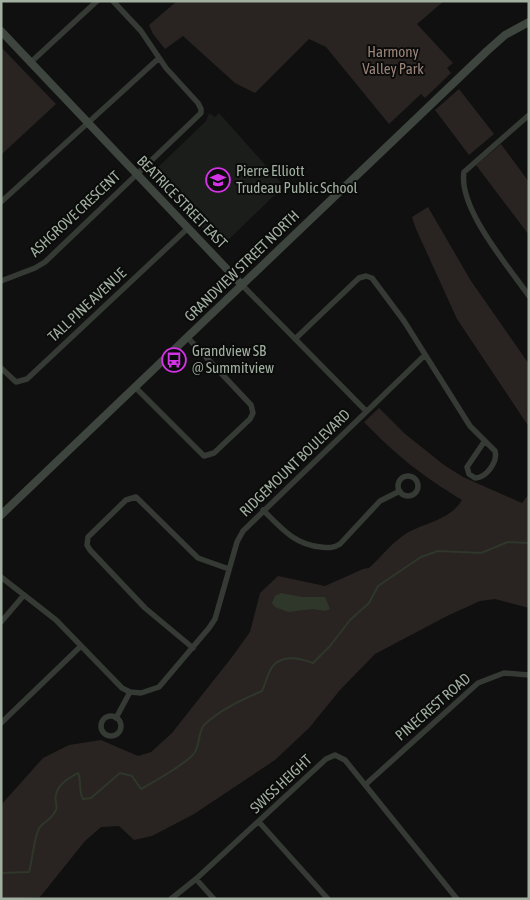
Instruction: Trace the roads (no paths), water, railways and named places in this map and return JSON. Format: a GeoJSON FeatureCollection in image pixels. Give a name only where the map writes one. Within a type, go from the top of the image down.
{"type":"FeatureCollection","features":[{"type":"Feature","properties":{"kind":"street"},"geometry":{"type":"LineString","coordinates":[[30,63],[97,1]]}},
{"type":"Feature","properties":{"kind":"street"},"geometry":{"type":"LineString","coordinates":[[1,202],[158,59],[141,32],[113,1]]}},
{"type":"Feature","properties":{"kind":"street","name":"GRANDVIEW STREET NORTH"},"geometry":{"type":"LineString","coordinates":[[1,515],[487,51],[505,35],[529,22]]}},
{"type":"Feature","properties":{"kind":"street","name":"BEATRICE STREET EAST"},"geometry":{"type":"LineString","coordinates":[[1,31],[366,412]]}},
{"type":"Feature","properties":{"kind":"street","name":"ASHGROVE CRESCENT"},"geometry":{"type":"LineString","coordinates":[[1,280],[42,264],[198,118],[202,109],[158,59]]}},
{"type":"Feature","properties":{"kind":"street"},"geometry":{"type":"LineString","coordinates":[[528,117],[464,172],[462,184],[472,212],[529,296]]}},
{"type":"Feature","properties":{"kind":"street","name":"TALL PINE AVENUE"},"geometry":{"type":"LineString","coordinates":[[1,368],[16,382],[27,379],[188,228]]}},
{"type":"Feature","properties":{"kind":"street"},"geometry":{"type":"LineString","coordinates":[[295,339],[357,280],[366,276],[374,280],[426,355],[470,426],[495,451],[496,459],[484,475],[475,478],[469,474],[467,467],[484,442]]}},
{"type":"Feature","properties":{"kind":"street"},"geometry":{"type":"LineString","coordinates":[[135,387],[201,456],[212,454],[252,417],[252,406],[187,338]]}},
{"type":"Feature","properties":{"kind":"street","name":"RIDGEMOUNT BOULEVARD"},"geometry":{"type":"LineString","coordinates":[[130,692],[146,692],[156,689],[193,648],[214,621],[240,536],[263,510],[426,355]]}},
{"type":"Feature","properties":{"kind":"street"},"geometry":{"type":"LineString","coordinates":[[263,510],[296,541],[315,547],[333,548],[340,544],[380,501],[400,491]]}},
{"type":"Feature","properties":{"kind":"street"},"geometry":{"type":"LineString","coordinates":[[193,648],[145,608],[90,550],[87,545],[88,537],[126,500],[136,497],[198,558],[229,569]]}},
{"type":"Feature","properties":{"kind":"street"},"geometry":{"type":"LineString","coordinates":[[1,577],[53,618],[117,684],[130,692],[116,718]]}},
{"type":"Feature","properties":{"kind":"street"},"geometry":{"type":"LineString","coordinates":[[1,622],[24,595]]}},
{"type":"Feature","properties":{"kind":"street"},"geometry":{"type":"LineString","coordinates":[[1,724],[81,646]]}},
{"type":"Feature","properties":{"kind":"street","name":"PINECREST ROAD"},"geometry":{"type":"LineString","coordinates":[[365,785],[478,682],[504,673],[529,675]]}},
{"type":"Feature","properties":{"kind":"street","name":"SWISS HEIGHT"},"geometry":{"type":"LineString","coordinates":[[170,899],[196,879],[326,759],[335,755],[345,760],[457,899]]}},
{"type":"Feature","properties":{"kind":"street"},"geometry":{"type":"LineString","coordinates":[[259,822],[328,899]]}},
{"type":"Feature","properties":{"kind":"street"},"geometry":{"type":"LineString","coordinates":[[196,879],[214,899]]}},
{"type":"Feature","properties":{"kind":"waterway"},"geometry":{"type":"LineString","coordinates":[[1,873],[29,872],[38,830],[54,813],[57,791],[68,779],[78,773],[83,799],[91,798],[120,773],[132,776],[141,789],[170,772],[195,752],[201,730],[205,724],[225,709],[262,691],[269,673],[277,662],[282,659],[294,658],[313,663],[330,646],[350,620],[369,603],[378,586],[421,557],[438,551],[481,553],[508,542],[529,543]]}},
{"type":"Feature","properties":{"kind":"place","name":"Pierre Elliott Trudeau Public School"},"geometry":{"type":"Point","coordinates":[218,180]}},
{"type":"Feature","properties":{"kind":"place","name":"Grandview SB @ Summitview"},"geometry":{"type":"Point","coordinates":[174,360]}},
{"type":"Feature","properties":{"kind":"park label","name":"Harmony Valley Park"},"geometry":{"type":"Point","coordinates":[393,60]}}]}
